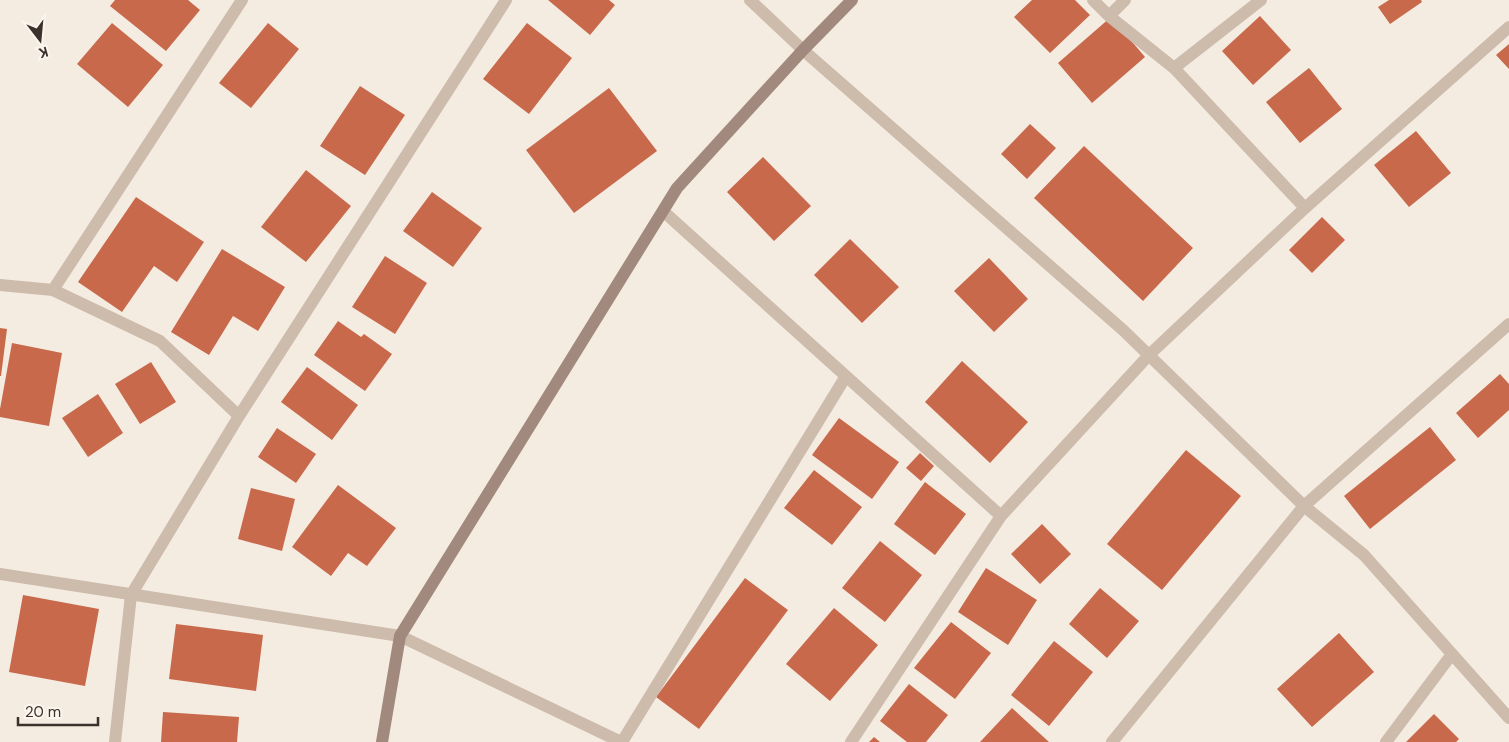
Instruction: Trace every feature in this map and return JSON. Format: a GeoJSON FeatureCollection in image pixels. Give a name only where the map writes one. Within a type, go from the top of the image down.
{"type":"FeatureCollection","features":[{"type":"Feature","properties":{"kind":"street"},"geometry":{"type":"LineString","coordinates":[[53,290],[242,0]]}},
{"type":"Feature","properties":{"kind":"street"},"geometry":{"type":"LineString","coordinates":[[115,742],[131,594],[239,416],[506,0]]}},
{"type":"Feature","properties":{"kind":"street"},"geometry":{"type":"LineString","coordinates":[[750,0],[804,50],[1123,330],[1304,506],[1364,555],[1509,718]]}},
{"type":"Feature","properties":{"kind":"street"},"geometry":{"type":"LineString","coordinates":[[382,742],[400,636],[662,211],[677,188],[852,0]]}},
{"type":"Feature","properties":{"kind":"street"},"geometry":{"type":"LineString","coordinates":[[1093,0],[1109,16],[1174,68],[1305,208]]}},
{"type":"Feature","properties":{"kind":"street"},"geometry":{"type":"LineString","coordinates":[[1109,16],[1125,0]]}},
{"type":"Feature","properties":{"kind":"street"},"geometry":{"type":"LineString","coordinates":[[1174,68],[1261,0]]}},
{"type":"Feature","properties":{"kind":"street"},"geometry":{"type":"LineString","coordinates":[[851,742],[1001,516],[1148,355],[1305,208],[1509,27]]}},
{"type":"Feature","properties":{"kind":"street"},"geometry":{"type":"LineString","coordinates":[[662,211],[1001,516]]}},
{"type":"Feature","properties":{"kind":"street"},"geometry":{"type":"LineString","coordinates":[[0,285],[53,290],[160,341],[239,416]]}},
{"type":"Feature","properties":{"kind":"street"},"geometry":{"type":"LineString","coordinates":[[1112,742],[1304,506],[1509,324]]}},
{"type":"Feature","properties":{"kind":"street"},"geometry":{"type":"LineString","coordinates":[[0,574],[400,636],[622,742],[846,376]]}},
{"type":"Feature","properties":{"kind":"street"},"geometry":{"type":"LineString","coordinates":[[1386,742],[1452,654]]}},
{"type":"Feature","properties":{"kind":"building"},"geometry":{"type":"Polygon","coordinates":[[[115,0],[188,0],[200,10],[166,51],[110,6],[115,0]]]}},
{"type":"Feature","properties":{"kind":"building"},"geometry":{"type":"Polygon","coordinates":[[[548,0],[609,0],[615,5],[590,35],[548,0]]]}},
{"type":"Feature","properties":{"kind":"building"},"geometry":{"type":"Polygon","coordinates":[[[1032,0],[1075,0],[1090,15],[1050,53],[1014,17],[1032,0]]]}},
{"type":"Feature","properties":{"kind":"building"},"geometry":{"type":"Polygon","coordinates":[[[1389,0],[1421,0],[1422,2],[1390,24],[1378,7],[1389,0]]]}},
{"type":"Feature","properties":{"kind":"building"},"geometry":{"type":"Polygon","coordinates":[[[1260,16],[1291,50],[1253,85],[1222,51],[1260,16]]]}},
{"type":"Feature","properties":{"kind":"building"},"geometry":{"type":"Polygon","coordinates":[[[1111,17],[1145,57],[1092,103],[1058,63],[1111,17]]]}},
{"type":"Feature","properties":{"kind":"building"},"geometry":{"type":"Polygon","coordinates":[[[112,23],[163,65],[128,107],[77,64],[112,23]]]}},
{"type":"Feature","properties":{"kind":"building"},"geometry":{"type":"Polygon","coordinates":[[[268,23],[299,49],[251,108],[219,83],[268,23]]]}},
{"type":"Feature","properties":{"kind":"building"},"geometry":{"type":"Polygon","coordinates":[[[527,23],[572,58],[529,114],[483,79],[527,23]]]}},
{"type":"Feature","properties":{"kind":"building"},"geometry":{"type":"Polygon","coordinates":[[[1509,44],[1509,69],[1496,55],[1509,44]]]}},
{"type":"Feature","properties":{"kind":"building"},"geometry":{"type":"Polygon","coordinates":[[[1309,68],[1342,109],[1300,143],[1266,102],[1309,68]]]}},
{"type":"Feature","properties":{"kind":"building"},"geometry":{"type":"Polygon","coordinates":[[[360,86],[405,115],[365,175],[320,146],[360,86]]]}},
{"type":"Feature","properties":{"kind":"building"},"geometry":{"type":"Polygon","coordinates":[[[609,88],[657,151],[574,213],[526,150],[609,88]]]}},
{"type":"Feature","properties":{"kind":"building"},"geometry":{"type":"Polygon","coordinates":[[[1030,124],[1056,148],[1027,179],[1001,154],[1030,124]]]}},
{"type":"Feature","properties":{"kind":"building"},"geometry":{"type":"Polygon","coordinates":[[[1416,131],[1451,173],[1409,207],[1374,165],[1416,131]]]}},
{"type":"Feature","properties":{"kind":"building"},"geometry":{"type":"Polygon","coordinates":[[[1084,146],[1193,248],[1143,301],[1034,198],[1084,146]]]}},
{"type":"Feature","properties":{"kind":"building"},"geometry":{"type":"Polygon","coordinates":[[[763,157],[811,206],[774,241],[727,192],[763,157]]]}},
{"type":"Feature","properties":{"kind":"building"},"geometry":{"type":"Polygon","coordinates":[[[306,170],[351,206],[306,262],[261,227],[306,170]]]}},
{"type":"Feature","properties":{"kind":"building"},"geometry":{"type":"Polygon","coordinates":[[[432,192],[482,228],[453,267],[403,231],[432,192]]]}},
{"type":"Feature","properties":{"kind":"building"},"geometry":{"type":"Polygon","coordinates":[[[136,197],[204,242],[177,282],[154,266],[122,312],[78,282],[136,197]]]}},
{"type":"Feature","properties":{"kind":"building"},"geometry":{"type":"Polygon","coordinates":[[[1322,217],[1345,240],[1312,273],[1289,250],[1322,217]]]}},
{"type":"Feature","properties":{"kind":"building"},"geometry":{"type":"Polygon","coordinates":[[[850,239],[899,287],[862,323],[814,275],[850,239]]]}},
{"type":"Feature","properties":{"kind":"building"},"geometry":{"type":"Polygon","coordinates":[[[222,249],[285,287],[258,331],[233,316],[209,355],[171,332],[222,249]]]}},
{"type":"Feature","properties":{"kind":"building"},"geometry":{"type":"Polygon","coordinates":[[[385,256],[427,283],[395,334],[352,307],[385,256]]]}},
{"type":"Feature","properties":{"kind":"building"},"geometry":{"type":"Polygon","coordinates":[[[989,258],[1028,299],[994,332],[954,291],[989,258]]]}},
{"type":"Feature","properties":{"kind":"building"},"geometry":{"type":"Polygon","coordinates":[[[338,321],[361,337],[364,334],[392,354],[365,391],[314,355],[338,321]]]}},
{"type":"Feature","properties":{"kind":"building"},"geometry":{"type":"Polygon","coordinates":[[[0,328],[7,329],[1,376],[0,376],[0,328]]]}},
{"type":"Feature","properties":{"kind":"building"},"geometry":{"type":"Polygon","coordinates":[[[12,343],[62,353],[49,426],[0,417],[12,343]]]}},
{"type":"Feature","properties":{"kind":"building"},"geometry":{"type":"Polygon","coordinates":[[[962,361],[1028,422],[990,463],[925,402],[962,361]]]}},
{"type":"Feature","properties":{"kind":"building"},"geometry":{"type":"Polygon","coordinates":[[[151,362],[176,402],[140,424],[115,384],[151,362]]]}},
{"type":"Feature","properties":{"kind":"building"},"geometry":{"type":"Polygon","coordinates":[[[307,367],[358,405],[332,440],[281,402],[307,367]]]}},
{"type":"Feature","properties":{"kind":"building"},"geometry":{"type":"Polygon","coordinates":[[[1500,374],[1509,384],[1509,410],[1478,438],[1456,413],[1500,374]]]}},
{"type":"Feature","properties":{"kind":"building"},"geometry":{"type":"Polygon","coordinates":[[[98,394],[123,433],[88,457],[62,418],[98,394]]]}},
{"type":"Feature","properties":{"kind":"building"},"geometry":{"type":"Polygon","coordinates":[[[839,418],[899,462],[872,499],[812,455],[839,418]]]}},
{"type":"Feature","properties":{"kind":"building"},"geometry":{"type":"Polygon","coordinates":[[[1430,427],[1456,460],[1370,529],[1344,496],[1430,427]]]}},
{"type":"Feature","properties":{"kind":"building"},"geometry":{"type":"Polygon","coordinates":[[[277,428],[316,454],[296,483],[258,457],[277,428]]]}},
{"type":"Feature","properties":{"kind":"building"},"geometry":{"type":"Polygon","coordinates":[[[1186,450],[1241,496],[1162,590],[1107,544],[1186,450]]]}},
{"type":"Feature","properties":{"kind":"building"},"geometry":{"type":"Polygon","coordinates":[[[920,453],[934,466],[921,481],[906,468],[920,453]]]}},
{"type":"Feature","properties":{"kind":"building"},"geometry":{"type":"Polygon","coordinates":[[[814,470],[862,507],[832,545],[784,508],[814,470]]]}},
{"type":"Feature","properties":{"kind":"building"},"geometry":{"type":"Polygon","coordinates":[[[925,482],[966,514],[935,555],[894,524],[925,482]]]}},
{"type":"Feature","properties":{"kind":"building"},"geometry":{"type":"Polygon","coordinates":[[[338,485],[396,528],[367,566],[348,553],[331,576],[292,547],[338,485]]]}},
{"type":"Feature","properties":{"kind":"building"},"geometry":{"type":"Polygon","coordinates":[[[251,488],[295,499],[282,551],[238,539],[251,488]]]}},
{"type":"Feature","properties":{"kind":"building"},"geometry":{"type":"Polygon","coordinates":[[[1042,524],[1071,554],[1040,584],[1011,554],[1042,524]]]}},
{"type":"Feature","properties":{"kind":"building"},"geometry":{"type":"Polygon","coordinates":[[[880,541],[922,575],[885,622],[842,588],[880,541]]]}},
{"type":"Feature","properties":{"kind":"building"},"geometry":{"type":"Polygon","coordinates":[[[986,568],[1037,600],[1008,645],[958,612],[986,568]]]}},
{"type":"Feature","properties":{"kind":"building"},"geometry":{"type":"Polygon","coordinates":[[[745,578],[788,610],[699,729],[656,697],[745,578]]]}},
{"type":"Feature","properties":{"kind":"building"},"geometry":{"type":"Polygon","coordinates":[[[1100,588],[1139,621],[1107,658],[1069,624],[1100,588]]]}},
{"type":"Feature","properties":{"kind":"building"},"geometry":{"type":"Polygon","coordinates":[[[23,595],[99,609],[85,686],[9,672],[23,595]]]}},
{"type":"Feature","properties":{"kind":"building"},"geometry":{"type":"Polygon","coordinates":[[[834,608],[878,645],[830,701],[786,664],[834,608]]]}},
{"type":"Feature","properties":{"kind":"building"},"geometry":{"type":"Polygon","coordinates":[[[951,622],[991,653],[955,699],[914,668],[951,622]]]}},
{"type":"Feature","properties":{"kind":"building"},"geometry":{"type":"Polygon","coordinates":[[[176,624],[263,635],[256,691],[169,679],[176,624]]]}},
{"type":"Feature","properties":{"kind":"building"},"geometry":{"type":"Polygon","coordinates":[[[1339,633],[1374,672],[1312,727],[1277,689],[1339,633]]]}},
{"type":"Feature","properties":{"kind":"building"},"geometry":{"type":"Polygon","coordinates":[[[1054,641],[1093,672],[1049,726],[1011,695],[1054,641]]]}},
{"type":"Feature","properties":{"kind":"building"},"geometry":{"type":"Polygon","coordinates":[[[909,684],[948,715],[926,742],[907,742],[880,721],[909,684]]]}},
{"type":"Feature","properties":{"kind":"building"},"geometry":{"type":"Polygon","coordinates":[[[1012,708],[1049,742],[980,742],[1012,708]]]}},
{"type":"Feature","properties":{"kind":"building"},"geometry":{"type":"Polygon","coordinates":[[[163,712],[239,717],[237,742],[161,742],[163,712]]]}},
{"type":"Feature","properties":{"kind":"building"},"geometry":{"type":"Polygon","coordinates":[[[1434,714],[1459,739],[1456,742],[1406,742],[1434,714]]]}},
{"type":"Feature","properties":{"kind":"building"},"geometry":{"type":"Polygon","coordinates":[[[874,737],[880,742],[869,742],[874,737]]]}}]}
